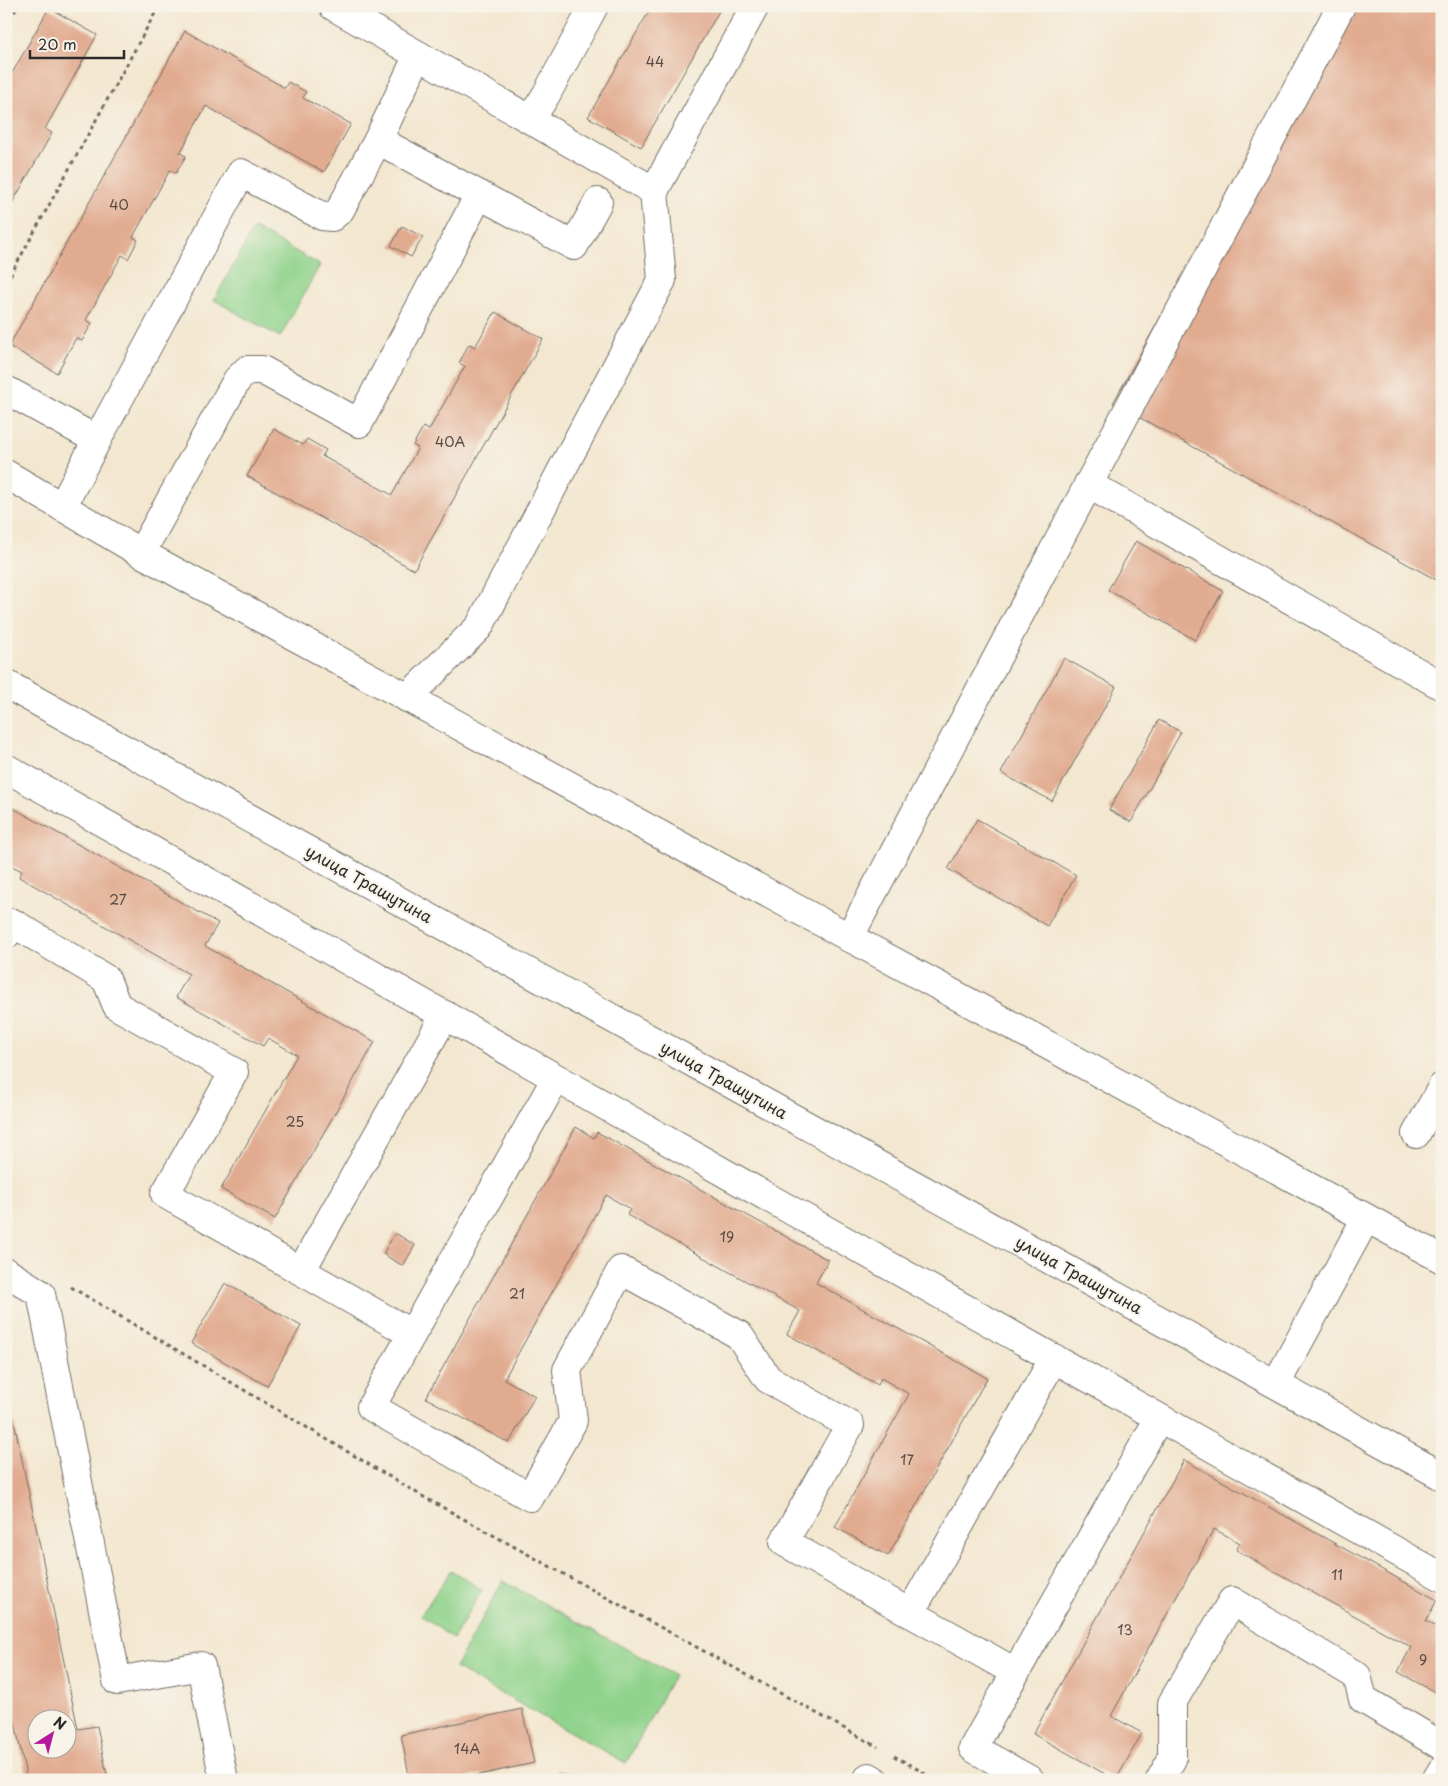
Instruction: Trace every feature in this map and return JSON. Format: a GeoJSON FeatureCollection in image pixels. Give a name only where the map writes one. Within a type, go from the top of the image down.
{"type":"FeatureCollection","features":[{"type":"Feature","properties":{"kind":"street"},"geometry":{"type":"LineString","coordinates":[[530,119],[546,94],[594,6]]}},
{"type":"Feature","properties":{"kind":"street"},"geometry":{"type":"LineString","coordinates":[[406,698],[479,627],[662,280],[654,191],[755,6]]}},
{"type":"Feature","properties":{"kind":"street"},"geometry":{"type":"LineString","coordinates":[[849,938],[1341,6]]}},
{"type":"Feature","properties":{"kind":"street"},"geometry":{"type":"LineString","coordinates":[[337,7],[654,191]]}},
{"type":"Feature","properties":{"kind":"street"},"geometry":{"type":"LineString","coordinates":[[62,507],[241,173],[322,216],[332,217],[340,210],[378,140],[418,55]]}},
{"type":"Feature","properties":{"kind":"street"},"geometry":{"type":"LineString","coordinates":[[378,140],[574,246],[598,202]]}},
{"type":"Feature","properties":{"kind":"street"},"geometry":{"type":"LineString","coordinates":[[141,553],[237,380],[247,370],[262,370],[359,423],[480,195]]}},
{"type":"Feature","properties":{"kind":"street"},"geometry":{"type":"LineString","coordinates":[[6,390],[97,440]]}},
{"type":"Feature","properties":{"kind":"street"},"geometry":{"type":"LineString","coordinates":[[6,474],[141,553],[406,698],[1442,1259]]}},
{"type":"Feature","properties":{"kind":"street"},"geometry":{"type":"LineString","coordinates":[[1088,484],[1442,686]]}},
{"type":"Feature","properties":{"kind":"street","name":"улица Трашутина"},"geometry":{"type":"LineString","coordinates":[[6,684],[1442,1476]]}},
{"type":"Feature","properties":{"kind":"street"},"geometry":{"type":"LineString","coordinates":[[6,768],[1442,1577]]}},
{"type":"Feature","properties":{"kind":"street"},"geometry":{"type":"LineString","coordinates":[[6,935],[13,923],[106,979],[117,1006],[234,1072],[165,1194],[412,1334]]}},
{"type":"Feature","properties":{"kind":"street"},"geometry":{"type":"LineString","coordinates":[[300,1271],[445,1015]]}},
{"type":"Feature","properties":{"kind":"street"},"geometry":{"type":"LineString","coordinates":[[556,1078],[371,1407],[530,1497],[573,1421],[567,1370],[621,1270],[739,1335],[768,1379],[850,1425],[784,1542],[1015,1672]]}},
{"type":"Feature","properties":{"kind":"street"},"geometry":{"type":"LineString","coordinates":[[1416,1134],[1442,1087]]}},
{"type":"Feature","properties":{"kind":"street"},"geometry":{"type":"LineString","coordinates":[[1276,1384],[1366,1218]]}},
{"type":"Feature","properties":{"kind":"street"},"geometry":{"type":"LineString","coordinates":[[6,1272],[41,1294],[117,1681],[201,1666],[224,1780]]}},
{"type":"Feature","properties":{"kind":"street"},"geometry":{"type":"LineString","coordinates":[[910,1613],[1054,1358]]}},
{"type":"Feature","properties":{"kind":"street"},"geometry":{"type":"LineString","coordinates":[[1030,1780],[973,1748],[1159,1418]]}},
{"type":"Feature","properties":{"kind":"street"},"geometry":{"type":"LineString","coordinates":[[1160,1780],[1172,1759],[1172,1703],[1232,1601],[1357,1676],[1363,1699],[1442,1746]]}},
{"type":"Feature","properties":{"kind":"street"},"geometry":{"type":"LineString","coordinates":[[1436,1780],[1442,1770]]}},
{"type":"Feature","properties":{"kind":"street"},"geometry":{"type":"LineString","coordinates":[[867,1780],[869,1777],[874,1780]]}},
{"type":"Feature","properties":{"kind":"path"},"geometry":{"type":"LineString","coordinates":[[6,26],[18,6]]}},
{"type":"Feature","properties":{"kind":"path"},"geometry":{"type":"LineString","coordinates":[[6,284],[159,6]]}},
{"type":"Feature","properties":{"kind":"path"},"geometry":{"type":"LineString","coordinates":[[66,1283],[422,1496],[885,1751]]}},
{"type":"Feature","properties":{"kind":"path"},"geometry":{"type":"LineString","coordinates":[[894,1756],[937,1780]]}},
{"type":"Feature","properties":{"kind":"green space"},"geometry":{"type":"Polygon","coordinates":[[[254,228],[320,265],[280,337],[214,300],[254,228]]]}},
{"type":"Feature","properties":{"kind":"green space"},"geometry":{"type":"Polygon","coordinates":[[[451,1570],[482,1590],[453,1639],[421,1615],[451,1570]]]}},
{"type":"Feature","properties":{"kind":"green space"},"geometry":{"type":"Polygon","coordinates":[[[503,1581],[674,1675],[626,1763],[455,1668],[503,1581]]]}},
{"type":"Feature","properties":{"kind":"green space"},"geometry":{"type":"Polygon","coordinates":[[[558,1771],[601,1780],[553,1780],[558,1771]]]}},
{"type":"Feature","properties":{"kind":"building"},"geometry":{"type":"Polygon","coordinates":[[[652,6],[722,6],[641,147],[588,117],[652,6]]]}},
{"type":"Feature","properties":{"kind":"building"},"geometry":{"type":"Polygon","coordinates":[[[1332,6],[1442,6],[1442,583],[1113,403],[1332,6]]]}},
{"type":"Feature","properties":{"kind":"building"},"geometry":{"type":"Polygon","coordinates":[[[49,8],[97,35],[45,129],[52,133],[6,214],[6,84],[49,8]]]}},
{"type":"Feature","properties":{"kind":"building"},"geometry":{"type":"Polygon","coordinates":[[[185,31],[285,88],[288,82],[306,92],[303,98],[351,124],[324,172],[206,106],[180,153],[186,156],[176,173],[170,170],[133,237],[138,240],[128,259],[122,255],[86,320],[92,323],[82,341],[76,338],[57,373],[9,346],[185,31]]]}},
{"type":"Feature","properties":{"kind":"building"},"geometry":{"type":"Polygon","coordinates":[[[402,226],[423,237],[411,257],[391,246],[402,226]]]}},
{"type":"Feature","properties":{"kind":"building"},"geometry":{"type":"Polygon","coordinates":[[[495,312],[543,339],[414,570],[247,476],[274,429],[303,445],[307,439],[326,450],[322,456],[392,495],[418,448],[413,445],[423,427],[429,430],[465,366],[459,363],[469,344],[475,347],[495,312]]]}},
{"type":"Feature","properties":{"kind":"building"},"geometry":{"type":"Polygon","coordinates":[[[1136,541],[1223,591],[1195,640],[1108,590],[1136,541]]]}},
{"type":"Feature","properties":{"kind":"building"},"geometry":{"type":"Polygon","coordinates":[[[1064,658],[1116,687],[1052,801],[1001,773],[1064,658]]]}},
{"type":"Feature","properties":{"kind":"building"},"geometry":{"type":"Polygon","coordinates":[[[1159,720],[1181,732],[1131,822],[1109,810],[1159,720]]]}},
{"type":"Feature","properties":{"kind":"building"},"geometry":{"type":"Polygon","coordinates":[[[6,804],[218,923],[205,946],[375,1042],[275,1219],[221,1189],[297,1055],[268,1038],[263,1046],[176,997],[189,974],[19,877],[22,871],[6,863],[6,804]]]}},
{"type":"Feature","properties":{"kind":"building"},"geometry":{"type":"Polygon","coordinates":[[[977,819],[1076,875],[1047,926],[948,869],[977,819]]]}},
{"type":"Feature","properties":{"kind":"building"},"geometry":{"type":"Polygon","coordinates":[[[576,1127],[594,1138],[597,1132],[828,1260],[816,1283],[987,1378],[888,1556],[835,1527],[909,1394],[881,1378],[878,1385],[787,1334],[800,1311],[627,1215],[630,1209],[606,1195],[504,1379],[535,1396],[509,1443],[426,1398],[576,1127]]]}},
{"type":"Feature","properties":{"kind":"building"},"geometry":{"type":"Polygon","coordinates":[[[395,1233],[415,1245],[403,1266],[383,1254],[395,1233]]]}},
{"type":"Feature","properties":{"kind":"building"},"geometry":{"type":"Polygon","coordinates":[[[225,1283],[301,1326],[267,1386],[191,1343],[225,1283]]]}},
{"type":"Feature","properties":{"kind":"building"},"geometry":{"type":"Polygon","coordinates":[[[6,1383],[74,1708],[28,1708],[28,1758],[78,1758],[78,1729],[97,1726],[108,1780],[27,1780],[6,1680],[6,1383]]]}},
{"type":"Feature","properties":{"kind":"building"},"geometry":{"type":"Polygon","coordinates":[[[1184,1460],[1437,1600],[1426,1621],[1442,1630],[1442,1696],[1398,1672],[1411,1647],[1236,1550],[1240,1543],[1214,1529],[1111,1716],[1142,1733],[1116,1780],[1033,1734],[1184,1460]]]}},
{"type":"Feature","properties":{"kind":"building"},"geometry":{"type":"Polygon","coordinates":[[[522,1709],[534,1763],[456,1780],[410,1780],[401,1735],[522,1709]]]}}]}
